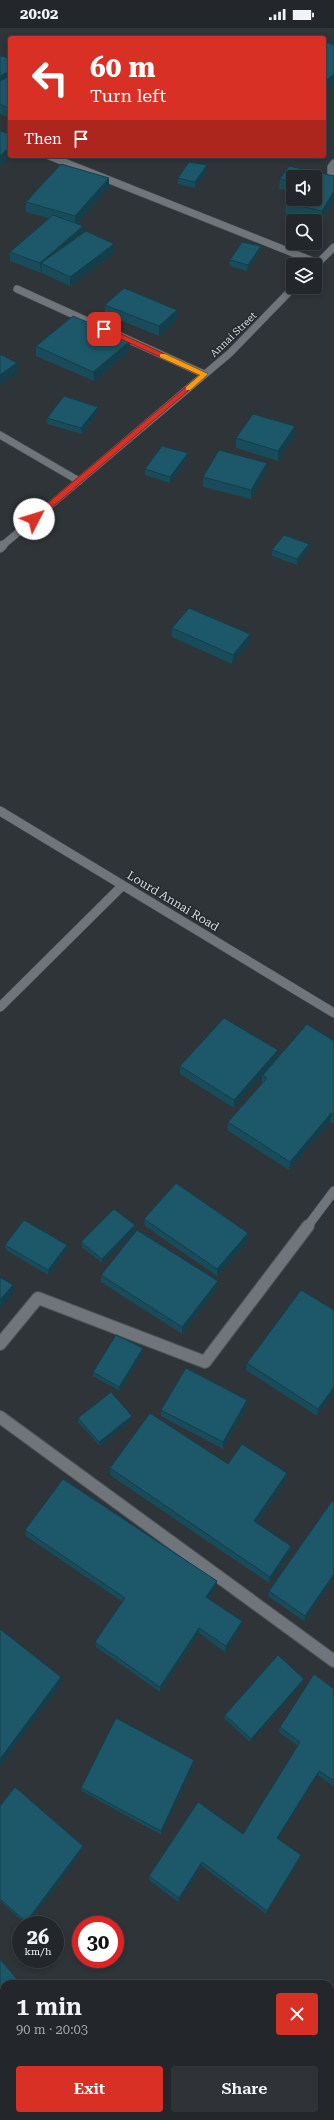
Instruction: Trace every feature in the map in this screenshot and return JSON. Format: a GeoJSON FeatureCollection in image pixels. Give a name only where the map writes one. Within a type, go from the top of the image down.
{"type":"FeatureCollection","features":[{"type":"Feature","properties":{"kind":"street"},"geometry":{"type":"LineString","coordinates":[[54,158],[299,258]]}},
{"type":"Feature","properties":{"kind":"street"},"geometry":{"type":"LineString","coordinates":[[334,163],[331,167],[331,174],[334,176]]}},
{"type":"Feature","properties":{"kind":"street"},"geometry":{"type":"LineString","coordinates":[[322,259],[334,247]]}},
{"type":"Feature","properties":{"kind":"street"},"geometry":{"type":"LineString","coordinates":[[17,290],[204,374]]}},
{"type":"Feature","properties":{"kind":"street","name":"Annai Street"},"geometry":{"type":"LineString","coordinates":[[0,548],[230,353],[287,294]]}},
{"type":"Feature","properties":{"kind":"street"},"geometry":{"type":"LineString","coordinates":[[0,435],[79,481]]}},
{"type":"Feature","properties":{"kind":"street","name":"Lourd Annai Road"},"geometry":{"type":"LineString","coordinates":[[0,811],[334,1013]]}},
{"type":"Feature","properties":{"kind":"street"},"geometry":{"type":"LineString","coordinates":[[0,1007],[122,886]]}},
{"type":"Feature","properties":{"kind":"street"},"geometry":{"type":"LineString","coordinates":[[0,1344],[38,1298],[205,1362],[334,1191]]}},
{"type":"Feature","properties":{"kind":"street"},"geometry":{"type":"LineString","coordinates":[[0,1418],[334,1661]]}},
{"type":"Feature","properties":{"kind":"building"},"geometry":{"type":"Polygon","coordinates":[[[326,42],[334,45],[334,74],[326,80],[326,42]]]}},
{"type":"Feature","properties":{"kind":"building"},"geometry":{"type":"Polygon","coordinates":[[[3,56],[8,58],[8,72],[0,76],[0,57],[3,56]]]}},
{"type":"Feature","properties":{"kind":"building"},"geometry":{"type":"Polygon","coordinates":[[[8,77],[8,108],[0,104],[0,81],[8,77]]]}},
{"type":"Feature","properties":{"kind":"building"},"geometry":{"type":"Polygon","coordinates":[[[0,131],[8,133],[8,149],[0,156],[0,131]]]}},
{"type":"Feature","properties":{"kind":"building"},"geometry":{"type":"Polygon","coordinates":[[[189,162],[207,165],[195,182],[178,178],[189,162]]]}},
{"type":"Feature","properties":{"kind":"building"},"geometry":{"type":"Polygon","coordinates":[[[61,164],[109,178],[75,216],[26,202],[61,164]]]}},
{"type":"Feature","properties":{"kind":"building"},"geometry":{"type":"Polygon","coordinates":[[[289,166],[307,170],[286,170],[289,166]]]}},
{"type":"Feature","properties":{"kind":"building"},"geometry":{"type":"Polygon","coordinates":[[[286,170],[286,180],[280,179],[286,170]]]}},
{"type":"Feature","properties":{"kind":"building"},"geometry":{"type":"Polygon","coordinates":[[[322,173],[334,176],[334,191],[322,211],[300,206],[322,206],[322,173]]]}},
{"type":"Feature","properties":{"kind":"building"},"geometry":{"type":"Polygon","coordinates":[[[53,215],[83,226],[40,263],[10,252],[53,215]]]}},
{"type":"Feature","properties":{"kind":"building"},"geometry":{"type":"Polygon","coordinates":[[[86,231],[114,244],[70,277],[41,263],[86,231]]]}},
{"type":"Feature","properties":{"kind":"building"},"geometry":{"type":"Polygon","coordinates":[[[242,242],[261,246],[248,265],[230,260],[242,242]]]}},
{"type":"Feature","properties":{"kind":"building"},"geometry":{"type":"Polygon","coordinates":[[[124,288],[177,310],[159,326],[105,305],[124,288]]]}},
{"type":"Feature","properties":{"kind":"building"},"geometry":{"type":"Polygon","coordinates":[[[73,316],[130,341],[93,372],[36,346],[73,316]]]}},
{"type":"Feature","properties":{"kind":"building"},"geometry":{"type":"Polygon","coordinates":[[[0,354],[17,363],[0,375],[0,354]]]}},
{"type":"Feature","properties":{"kind":"building"},"geometry":{"type":"Polygon","coordinates":[[[64,396],[98,407],[81,428],[47,418],[64,396]]]}},
{"type":"Feature","properties":{"kind":"building"},"geometry":{"type":"Polygon","coordinates":[[[253,414],[295,426],[278,451],[236,438],[253,414]]]}},
{"type":"Feature","properties":{"kind":"building"},"geometry":{"type":"Polygon","coordinates":[[[162,446],[188,453],[170,477],[145,469],[162,446]]]}},
{"type":"Feature","properties":{"kind":"building"},"geometry":{"type":"Polygon","coordinates":[[[219,450],[267,463],[251,490],[203,477],[219,450]]]}},
{"type":"Feature","properties":{"kind":"building"},"geometry":{"type":"Polygon","coordinates":[[[284,535],[309,544],[297,559],[272,550],[284,535]]]}},
{"type":"Feature","properties":{"kind":"building"},"geometry":{"type":"Polygon","coordinates":[[[189,608],[250,634],[233,655],[172,628],[189,608]]]}},
{"type":"Feature","properties":{"kind":"building"},"geometry":{"type":"Polygon","coordinates":[[[224,1018],[278,1050],[234,1100],[180,1066],[224,1018]]]}},
{"type":"Feature","properties":{"kind":"building"},"geometry":{"type":"Polygon","coordinates":[[[307,1024],[334,1041],[334,1114],[331,1113],[290,1162],[228,1122],[267,1078],[263,1075],[307,1024]]]}},
{"type":"Feature","properties":{"kind":"building"},"geometry":{"type":"Polygon","coordinates":[[[176,1183],[248,1233],[217,1269],[144,1219],[176,1183]]]}},
{"type":"Feature","properties":{"kind":"building"},"geometry":{"type":"Polygon","coordinates":[[[114,1209],[135,1225],[102,1259],[81,1242],[114,1209]]]}},
{"type":"Feature","properties":{"kind":"building"},"geometry":{"type":"Polygon","coordinates":[[[24,1220],[67,1245],[48,1270],[5,1245],[24,1220]]]}},
{"type":"Feature","properties":{"kind":"building"},"geometry":{"type":"Polygon","coordinates":[[[137,1230],[218,1281],[182,1327],[101,1275],[137,1230]]]}},
{"type":"Feature","properties":{"kind":"building"},"geometry":{"type":"Polygon","coordinates":[[[0,1277],[13,1285],[0,1300],[0,1277]]]}},
{"type":"Feature","properties":{"kind":"building"},"geometry":{"type":"Polygon","coordinates":[[[301,1290],[334,1310],[334,1387],[318,1409],[247,1363],[301,1290]]]}},
{"type":"Feature","properties":{"kind":"building"},"geometry":{"type":"Polygon","coordinates":[[[116,1335],[143,1348],[119,1387],[93,1372],[116,1335]]]}},
{"type":"Feature","properties":{"kind":"building"},"geometry":{"type":"Polygon","coordinates":[[[186,1368],[247,1400],[223,1442],[161,1410],[186,1368]]]}},
{"type":"Feature","properties":{"kind":"building"},"geometry":{"type":"Polygon","coordinates":[[[111,1392],[132,1416],[99,1442],[78,1418],[111,1392]]]}},
{"type":"Feature","properties":{"kind":"building"},"geometry":{"type":"Polygon","coordinates":[[[150,1413],[228,1464],[242,1444],[287,1473],[254,1521],[291,1546],[270,1577],[110,1468],[150,1413]]]}},
{"type":"Feature","properties":{"kind":"building"},"geometry":{"type":"Polygon","coordinates":[[[63,1479],[217,1581],[206,1597],[242,1621],[226,1646],[199,1628],[160,1687],[95,1642],[125,1598],[25,1530],[63,1479]]]}},
{"type":"Feature","properties":{"kind":"building"},"geometry":{"type":"Polygon","coordinates":[[[332,1501],[334,1502],[334,1574],[305,1616],[269,1591],[332,1501]]]}},
{"type":"Feature","properties":{"kind":"building"},"geometry":{"type":"Polygon","coordinates":[[[0,1629],[61,1677],[0,1759],[0,1629]]]}},
{"type":"Feature","properties":{"kind":"building"},"geometry":{"type":"Polygon","coordinates":[[[278,1655],[304,1679],[251,1739],[225,1715],[278,1655]]]}},
{"type":"Feature","properties":{"kind":"building"},"geometry":{"type":"Polygon","coordinates":[[[314,1674],[334,1689],[334,1781],[319,1771],[277,1838],[301,1855],[267,1911],[202,1862],[179,1898],[149,1876],[198,1802],[243,1834],[300,1742],[280,1727],[314,1674]]]}},
{"type":"Feature","properties":{"kind":"building"},"geometry":{"type":"Polygon","coordinates":[[[116,1718],[194,1760],[161,1831],[81,1788],[116,1718]]]}},
{"type":"Feature","properties":{"kind":"building"},"geometry":{"type":"Polygon","coordinates":[[[15,1787],[83,1846],[30,1916],[19,1916],[0,1899],[0,1806],[15,1787]]]}},
{"type":"Feature","properties":{"kind":"building"},"geometry":{"type":"Polygon","coordinates":[[[0,1959],[18,1980],[0,1980],[0,1959]]]}},
{"type":"Feature","properties":{"kind":"slow traffic"},"geometry":{"type":"LineString","coordinates":[[163,356],[204,374],[188,388]]}},
{"type":"Feature","properties":{"kind":"route"},"geometry":{"type":"LineString","coordinates":[[34,519],[204,374],[104,329]]}}]}
